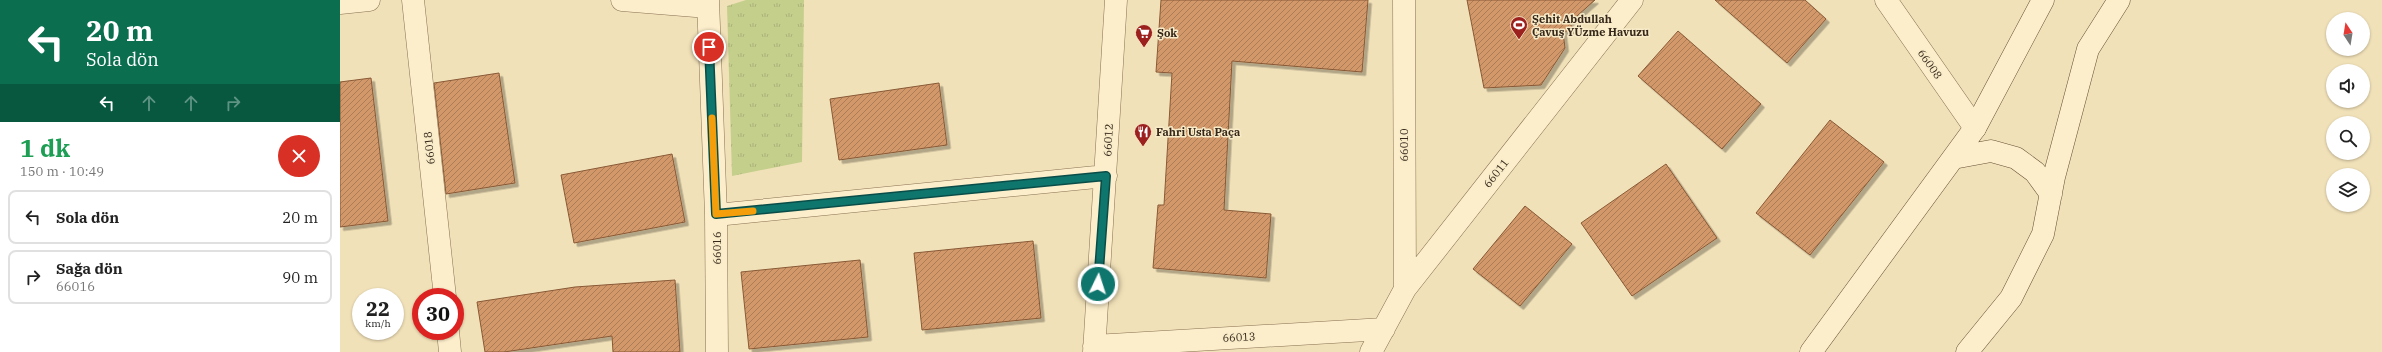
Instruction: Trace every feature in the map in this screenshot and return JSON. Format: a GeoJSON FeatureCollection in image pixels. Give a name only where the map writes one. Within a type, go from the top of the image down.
{"type":"FeatureCollection","features":[{"type":"Feature","properties":{"kind":"street"},"geometry":{"type":"LineString","coordinates":[[340,3],[369,0]]}},
{"type":"Feature","properties":{"kind":"street","name":"66018"},"geometry":{"type":"LineString","coordinates":[[413,0],[444,288]]}},
{"type":"Feature","properties":{"kind":"street"},"geometry":{"type":"LineString","coordinates":[[622,0],[708,4]]}},
{"type":"Feature","properties":{"kind":"street","name":"66012"},"geometry":{"type":"LineString","coordinates":[[1094,349],[1116,0]]}},
{"type":"Feature","properties":{"kind":"street","name":"66010"},"geometry":{"type":"LineString","coordinates":[[1404,0],[1405,289]]}},
{"type":"Feature","properties":{"kind":"street","name":"66011"},"geometry":{"type":"LineString","coordinates":[[1371,352],[1405,289],[1632,0]]}},
{"type":"Feature","properties":{"kind":"street","name":"66008"},"geometry":{"type":"LineString","coordinates":[[1886,0],[1975,128]]}},
{"type":"Feature","properties":{"kind":"street"},"geometry":{"type":"LineString","coordinates":[[1811,352],[1975,128],[2043,0]]}},
{"type":"Feature","properties":{"kind":"street"},"geometry":{"type":"LineString","coordinates":[[1967,352],[2011,298],[2043,234],[2051,194],[2088,49],[2119,0]]}},
{"type":"Feature","properties":{"kind":"street","name":"66016"},"geometry":{"type":"LineString","coordinates":[[708,4],[716,214],[717,352]]}},
{"type":"Feature","properties":{"kind":"street"},"geometry":{"type":"LineString","coordinates":[[1953,158],[1991,151],[2016,158],[2035,172],[2051,194]]}},
{"type":"Feature","properties":{"kind":"street"},"geometry":{"type":"LineString","coordinates":[[716,214],[1106,176]]}},
{"type":"Feature","properties":{"kind":"street","name":"66013"},"geometry":{"type":"LineString","coordinates":[[1094,349],[1384,329]]}},
{"type":"Feature","properties":{"kind":"street"},"geometry":{"type":"LineString","coordinates":[[449,340],[450,352]]}},
{"type":"Feature","properties":{"kind":"green space"},"geometry":{"type":"Polygon","coordinates":[[[746,0],[804,0],[802,162],[732,176],[727,6],[746,0]]]}},
{"type":"Feature","properties":{"kind":"building"},"geometry":{"type":"Polygon","coordinates":[[[1161,0],[1368,0],[1362,72],[1232,61],[1224,210],[1271,214],[1266,278],[1153,268],[1158,205],[1164,205],[1172,73],[1156,72],[1161,0]]]}},
{"type":"Feature","properties":{"kind":"building","name":"Şehit Abdullah Çavuş YÜzme Havuzu"},"geometry":{"type":"Polygon","coordinates":[[[1467,0],[1595,0],[1569,23],[1574,29],[1563,32],[1565,48],[1541,85],[1484,88],[1467,0]]]}},
{"type":"Feature","properties":{"kind":"building"},"geometry":{"type":"Polygon","coordinates":[[[1715,0],[1805,0],[1826,19],[1787,63],[1715,0]]]}},
{"type":"Feature","properties":{"kind":"building"},"geometry":{"type":"Polygon","coordinates":[[[1678,31],[1761,104],[1722,149],[1638,76],[1678,31]]]}},
{"type":"Feature","properties":{"kind":"building"},"geometry":{"type":"Polygon","coordinates":[[[499,73],[515,183],[446,194],[434,83],[499,73]]]}},
{"type":"Feature","properties":{"kind":"building"},"geometry":{"type":"Polygon","coordinates":[[[371,78],[388,221],[340,227],[340,82],[371,78]]]}},
{"type":"Feature","properties":{"kind":"building"},"geometry":{"type":"Polygon","coordinates":[[[939,83],[947,145],[839,160],[830,99],[939,83]]]}},
{"type":"Feature","properties":{"kind":"building"},"geometry":{"type":"Polygon","coordinates":[[[1830,120],[1884,162],[1810,255],[1756,213],[1830,120]]]}},
{"type":"Feature","properties":{"kind":"building"},"geometry":{"type":"Polygon","coordinates":[[[672,154],[685,222],[574,243],[561,175],[672,154]]]}},
{"type":"Feature","properties":{"kind":"building"},"geometry":{"type":"Polygon","coordinates":[[[1666,164],[1717,238],[1632,296],[1581,223],[1666,164]]]}},
{"type":"Feature","properties":{"kind":"building"},"geometry":{"type":"Polygon","coordinates":[[[1525,206],[1572,244],[1520,306],[1473,269],[1525,206]]]}},
{"type":"Feature","properties":{"kind":"building"},"geometry":{"type":"Polygon","coordinates":[[[1033,241],[1041,318],[922,330],[914,253],[1033,241]]]}},
{"type":"Feature","properties":{"kind":"building"},"geometry":{"type":"Polygon","coordinates":[[[860,260],[868,337],[749,349],[741,272],[860,260]]]}},
{"type":"Feature","properties":{"kind":"building"},"geometry":{"type":"Polygon","coordinates":[[[675,280],[680,352],[613,352],[612,336],[504,352],[485,352],[477,302],[575,287],[675,280]]]}},
{"type":"Feature","properties":{"kind":"slow traffic"},"geometry":{"type":"LineString","coordinates":[[712,118],[716,214],[753,211]]}},
{"type":"Feature","properties":{"kind":"place","name":"Şehit Abdullah Çavuş YÜzme Havuzu"},"geometry":{"type":"Point","coordinates":[1519,40]}},
{"type":"Feature","properties":{"kind":"place","name":"Şok"},"geometry":{"type":"Point","coordinates":[1144,48]}},
{"type":"Feature","properties":{"kind":"place","name":"Fahri Usta Paça"},"geometry":{"type":"Point","coordinates":[1143,147]}},
{"type":"Feature","properties":{"kind":"route"},"geometry":{"type":"LineString","coordinates":[[709,47],[716,214],[1106,176],[1098,284]]}}]}
